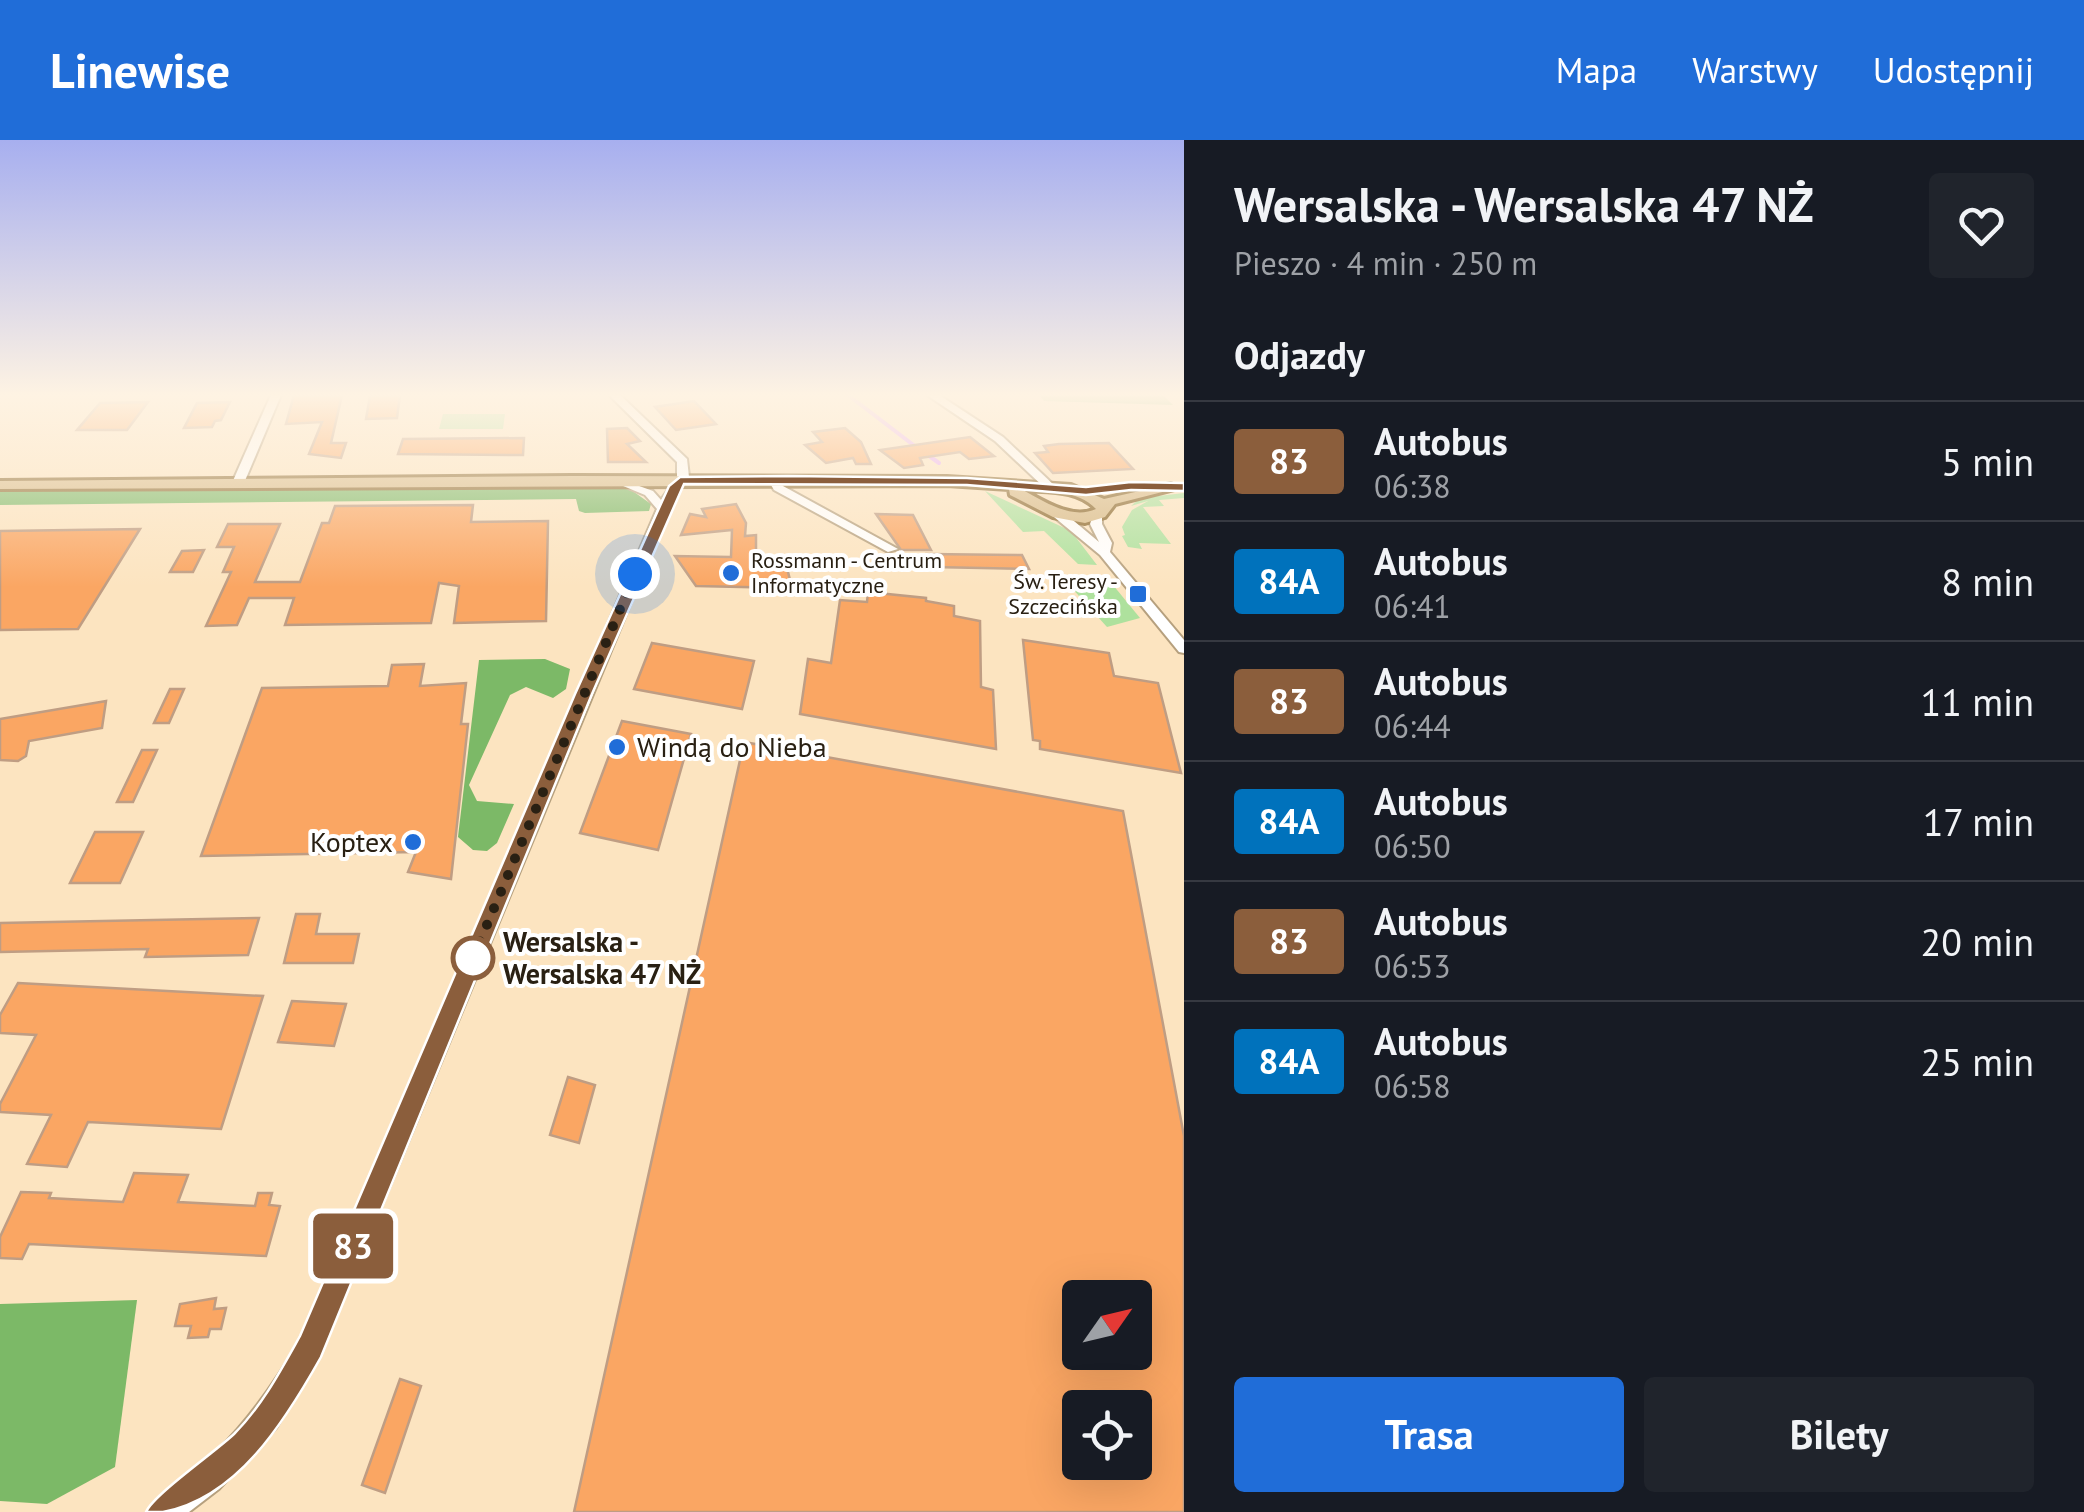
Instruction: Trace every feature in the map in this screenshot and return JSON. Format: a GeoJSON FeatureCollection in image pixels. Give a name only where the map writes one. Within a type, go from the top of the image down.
{"type":"FeatureCollection","features":[{"type":"Feature","properties":{"kind":"main road"},"geometry":{"type":"LineString","coordinates":[[0,486],[774,480],[977,482],[1074,490],[1177,488]]}},
{"type":"Feature","properties":{"kind":"main road"},"geometry":{"type":"LineString","coordinates":[[977,482],[1042,504],[1058,514],[1079,518],[1120,498],[1177,488]]}},
{"type":"Feature","properties":{"kind":"main road"},"geometry":{"type":"LineString","coordinates":[[1042,504],[1040,494],[1052,488]]}},
{"type":"Feature","properties":{"kind":"main road"},"geometry":{"type":"LineString","coordinates":[[1074,490],[1096,498],[1100,511]]}},
{"type":"Feature","properties":{"kind":"street"},"geometry":{"type":"LineString","coordinates":[[238,483],[248,459]]}},
{"type":"Feature","properties":{"kind":"street"},"geometry":{"type":"LineString","coordinates":[[163,1512],[198,1488],[248,1442],[278,1404],[311,1346],[660,516],[685,469],[681,459]]}},
{"type":"Feature","properties":{"kind":"street"},"geometry":{"type":"LineString","coordinates":[[1020,459],[1052,488]]}},
{"type":"Feature","properties":{"kind":"street"},"geometry":{"type":"LineString","coordinates":[[616,480],[649,493],[660,516]]}},
{"type":"Feature","properties":{"kind":"street"},"geometry":{"type":"LineString","coordinates":[[774,480],[778,488],[892,549]]}},
{"type":"Feature","properties":{"kind":"street"},"geometry":{"type":"LineString","coordinates":[[1100,511],[1096,525],[1106,543],[1104,552]]}},
{"type":"Feature","properties":{"kind":"street"},"geometry":{"type":"LineString","coordinates":[[1058,514],[1104,552],[1184,648]]}},
{"type":"Feature","properties":{"kind":"green space"},"geometry":{"type":"Polygon","coordinates":[[[563,483],[627,487],[651,504],[649,511],[585,513],[579,511],[576,499],[0,505],[0,490],[563,483]]]}},
{"type":"Feature","properties":{"kind":"green space"},"geometry":{"type":"Polygon","coordinates":[[[985,491],[1071,531],[1097,565],[1078,564],[1044,531],[1023,532],[985,491]]]}},
{"type":"Feature","properties":{"kind":"green space"},"geometry":{"type":"Polygon","coordinates":[[[1184,493],[1184,498],[1159,500],[1164,506],[1143,507],[1171,544],[1139,543],[1142,549],[1128,547],[1122,527],[1132,510],[1148,501],[1131,506],[1140,498],[1184,493]]]}},
{"type":"Feature","properties":{"kind":"green space"},"geometry":{"type":"Polygon","coordinates":[[[1113,585],[1140,618],[1107,627],[1070,586],[1113,585]]]}},
{"type":"Feature","properties":{"kind":"green space"},"geometry":{"type":"Polygon","coordinates":[[[545,659],[570,669],[566,689],[553,698],[526,687],[510,695],[469,785],[477,801],[514,804],[497,843],[487,851],[473,850],[458,837],[479,660],[545,659]]]}},
{"type":"Feature","properties":{"kind":"green space"},"geometry":{"type":"Polygon","coordinates":[[[137,1300],[115,1467],[47,1504],[0,1501],[0,1304],[137,1300]]]}},
{"type":"Feature","properties":{"kind":"building"},"geometry":{"type":"Polygon","coordinates":[[[608,459],[646,462],[608,462],[608,459]]]}},
{"type":"Feature","properties":{"kind":"building"},"geometry":{"type":"Polygon","coordinates":[[[854,459],[869,459],[871,464],[856,464],[854,459]]]}},
{"type":"Feature","properties":{"kind":"building"},"geometry":{"type":"Polygon","coordinates":[[[892,459],[920,459],[923,465],[904,468],[892,459]]]}},
{"type":"Feature","properties":{"kind":"building"},"geometry":{"type":"Polygon","coordinates":[[[1040,459],[1124,459],[1133,469],[1053,473],[1040,459]]]}},
{"type":"Feature","properties":{"kind":"building"},"geometry":{"type":"Polygon","coordinates":[[[736,504],[746,523],[745,536],[756,535],[756,558],[777,558],[778,563],[786,564],[792,588],[696,586],[675,556],[731,557],[732,530],[681,535],[690,514],[706,517],[702,509],[736,504]]]}},
{"type":"Feature","properties":{"kind":"building"},"geometry":{"type":"Polygon","coordinates":[[[473,505],[471,522],[548,521],[546,621],[454,623],[459,586],[439,583],[431,623],[285,625],[294,598],[249,598],[237,625],[206,626],[231,572],[223,572],[234,547],[217,547],[228,524],[280,524],[255,582],[300,582],[322,523],[329,523],[335,506],[473,505]]]}},
{"type":"Feature","properties":{"kind":"building"},"geometry":{"type":"Polygon","coordinates":[[[876,514],[913,515],[931,550],[901,550],[876,514]]]}},
{"type":"Feature","properties":{"kind":"building"},"geometry":{"type":"Polygon","coordinates":[[[140,529],[78,629],[0,630],[0,531],[140,529]]]}},
{"type":"Feature","properties":{"kind":"building"},"geometry":{"type":"Polygon","coordinates":[[[204,550],[193,572],[170,572],[182,551],[204,550]]]}},
{"type":"Feature","properties":{"kind":"building"},"geometry":{"type":"Polygon","coordinates":[[[927,554],[1022,555],[1029,569],[933,567],[927,554]]]}},
{"type":"Feature","properties":{"kind":"building"},"geometry":{"type":"Polygon","coordinates":[[[868,592],[926,598],[954,606],[954,616],[980,621],[981,687],[993,690],[996,749],[800,714],[808,659],[831,663],[840,600],[867,602],[868,592]]]}},
{"type":"Feature","properties":{"kind":"building"},"geometry":{"type":"Polygon","coordinates":[[[1023,640],[1109,653],[1114,676],[1158,683],[1181,773],[1040,749],[1040,741],[1033,740],[1023,640]]]}},
{"type":"Feature","properties":{"kind":"building"},"geometry":{"type":"Polygon","coordinates":[[[652,643],[754,661],[742,709],[634,689],[652,643]]]}},
{"type":"Feature","properties":{"kind":"building"},"geometry":{"type":"Polygon","coordinates":[[[424,664],[420,686],[466,683],[461,724],[468,724],[451,879],[408,872],[416,852],[201,856],[262,688],[388,686],[392,665],[424,664]]]}},
{"type":"Feature","properties":{"kind":"building"},"geometry":{"type":"Polygon","coordinates":[[[170,689],[184,689],[169,723],[154,723],[170,689]]]}},
{"type":"Feature","properties":{"kind":"building"},"geometry":{"type":"Polygon","coordinates":[[[106,701],[102,728],[29,741],[26,756],[18,761],[0,760],[0,719],[106,701]]]}},
{"type":"Feature","properties":{"kind":"building"},"geometry":{"type":"Polygon","coordinates":[[[622,721],[691,734],[658,850],[580,833],[622,721]]]}},
{"type":"Feature","properties":{"kind":"building"},"geometry":{"type":"Polygon","coordinates":[[[744,742],[1123,811],[1184,1136],[1184,1512],[574,1512],[744,742]]]}},
{"type":"Feature","properties":{"kind":"building"},"geometry":{"type":"Polygon","coordinates":[[[142,750],[157,750],[133,802],[117,802],[142,750]]]}},
{"type":"Feature","properties":{"kind":"building"},"geometry":{"type":"Polygon","coordinates":[[[95,832],[143,832],[120,883],[70,883],[95,832]]]}},
{"type":"Feature","properties":{"kind":"building"},"geometry":{"type":"Polygon","coordinates":[[[296,914],[320,914],[316,934],[359,934],[353,963],[284,963],[296,914]]]}},
{"type":"Feature","properties":{"kind":"building"},"geometry":{"type":"Polygon","coordinates":[[[259,918],[248,955],[145,957],[148,949],[0,952],[0,923],[259,918]]]}},
{"type":"Feature","properties":{"kind":"building"},"geometry":{"type":"Polygon","coordinates":[[[18,983],[263,996],[221,1129],[88,1122],[67,1167],[27,1164],[51,1115],[0,1112],[0,1104],[36,1035],[0,1033],[0,1015],[18,983]]]}},
{"type":"Feature","properties":{"kind":"building"},"geometry":{"type":"Polygon","coordinates":[[[292,1001],[346,1004],[334,1046],[278,1042],[292,1001]]]}},
{"type":"Feature","properties":{"kind":"building"},"geometry":{"type":"Polygon","coordinates":[[[568,1077],[595,1085],[579,1143],[550,1135],[568,1077]]]}},
{"type":"Feature","properties":{"kind":"building"},"geometry":{"type":"Polygon","coordinates":[[[134,1173],[188,1175],[178,1202],[255,1206],[258,1193],[272,1193],[269,1205],[280,1206],[266,1256],[29,1244],[22,1259],[0,1258],[0,1237],[21,1192],[51,1193],[49,1198],[123,1202],[134,1173]]]}},
{"type":"Feature","properties":{"kind":"building"},"geometry":{"type":"Polygon","coordinates":[[[216,1298],[214,1309],[226,1308],[221,1329],[210,1329],[208,1337],[188,1338],[191,1326],[175,1326],[180,1304],[216,1298]]]}},
{"type":"Feature","properties":{"kind":"building"},"geometry":{"type":"Polygon","coordinates":[[[400,1379],[421,1386],[385,1493],[362,1485],[400,1379]]]}},
{"type":"Feature","properties":{"kind":"waterway"},"geometry":{"type":"LineString","coordinates":[[933,459],[939,463]]}},
{"type":"Feature","properties":{"kind":"bus line","name":"83"},"geometry":{"type":"LineString","coordinates":[[163,1512],[198,1488],[248,1442],[278,1404],[311,1346],[583,694],[669,495],[680,480],[967,482],[1086,491],[1131,486],[1184,487]]}},
{"type":"Feature","properties":{"kind":"place","name":"Rossmann - Centrum Informatyczne"},"geometry":{"type":"Point","coordinates":[731,573]}},
{"type":"Feature","properties":{"kind":"place","name":"Św. Teresy - Szczecińska"},"geometry":{"type":"Point","coordinates":[1138,594]}},
{"type":"Feature","properties":{"kind":"place","name":"Windą do Nieba"},"geometry":{"type":"Point","coordinates":[617,747]}},
{"type":"Feature","properties":{"kind":"place","name":"Koptex"},"geometry":{"type":"Point","coordinates":[413,842]}},
{"type":"Feature","properties":{"kind":"place","name":"Wersalska - Wersalska 47 NŻ"},"geometry":{"type":"Point","coordinates":[473,958]}},
{"type":"Feature","properties":{"kind":"route"},"geometry":{"type":"LineString","coordinates":[[473,958],[635,574]]}}]}
